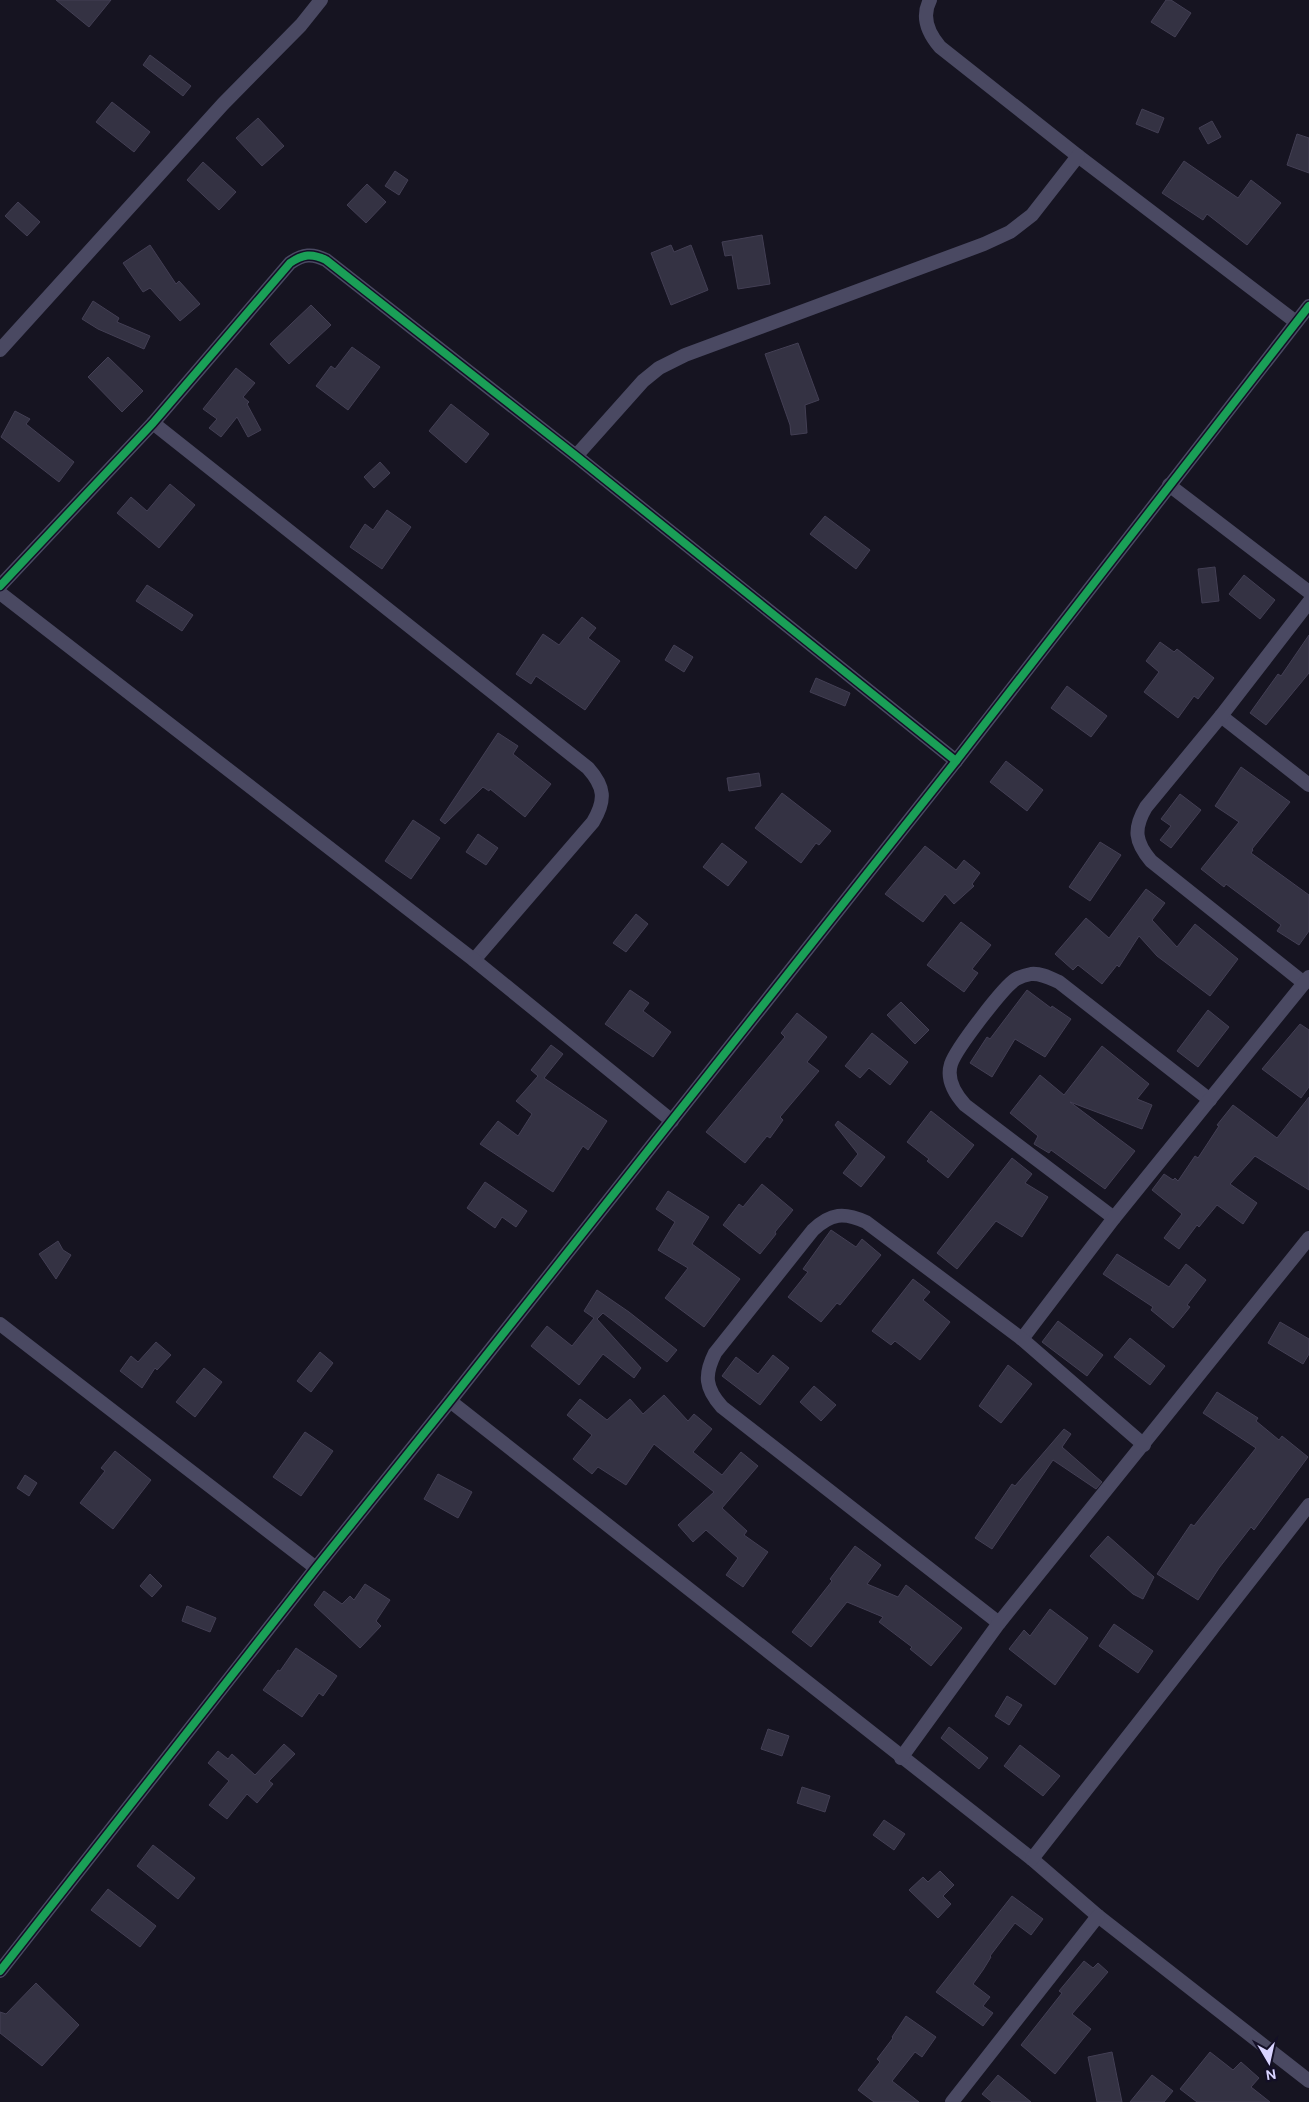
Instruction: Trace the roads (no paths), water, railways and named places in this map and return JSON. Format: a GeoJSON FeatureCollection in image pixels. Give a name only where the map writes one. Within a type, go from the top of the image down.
{"type":"FeatureCollection","features":[{"type":"Feature","properties":{"kind":"street"},"geometry":{"type":"LineString","coordinates":[[0,350],[223,104],[301,25],[321,0]]}},
{"type":"Feature","properties":{"kind":"street"},"geometry":{"type":"LineString","coordinates":[[930,0],[927,6],[926,21],[930,36],[940,47],[1078,156],[1296,322]]}},
{"type":"Feature","properties":{"kind":"street"},"geometry":{"type":"LineString","coordinates":[[576,456],[643,381],[659,368],[685,355],[984,244],[1010,232],[1032,215],[1078,156]]}},
{"type":"Feature","properties":{"kind":"street"},"geometry":{"type":"LineString","coordinates":[[0,586],[153,423],[290,263],[298,257],[308,254],[317,255],[326,260],[576,456],[956,761]]}},
{"type":"Feature","properties":{"kind":"street"},"geometry":{"type":"LineString","coordinates":[[0,1971],[316,1568],[956,761],[1309,306]]}},
{"type":"Feature","properties":{"kind":"street"},"geometry":{"type":"LineString","coordinates":[[153,423],[580,761],[598,779],[602,794],[601,809],[593,822],[474,960]]}},
{"type":"Feature","properties":{"kind":"street"},"geometry":{"type":"LineString","coordinates":[[1169,485],[1309,592]]}},
{"type":"Feature","properties":{"kind":"street"},"geometry":{"type":"LineString","coordinates":[[0,593],[474,960],[672,1121]]}},
{"type":"Feature","properties":{"kind":"street"},"geometry":{"type":"LineString","coordinates":[[1022,1339],[1114,1218],[1306,979],[1151,861],[1141,850],[1137,835],[1138,820],[1146,807],[1221,716],[1309,602]]}},
{"type":"Feature","properties":{"kind":"street"},"geometry":{"type":"LineString","coordinates":[[1221,716],[1309,784]]}},
{"type":"Feature","properties":{"kind":"street"},"geometry":{"type":"LineString","coordinates":[[1114,1218],[965,1105],[955,1094],[950,1080],[951,1065],[958,1052],[1005,989],[1016,979],[1031,974],[1046,975],[1060,982],[1210,1100]]}},
{"type":"Feature","properties":{"kind":"street"},"geometry":{"type":"LineString","coordinates":[[999,1623],[722,1407],[712,1396],[707,1381],[708,1366],[715,1353],[813,1230],[824,1220],[838,1215],[853,1216],[866,1222],[1022,1339],[1144,1445]]}},
{"type":"Feature","properties":{"kind":"street"},"geometry":{"type":"LineString","coordinates":[[901,1758],[999,1623],[1309,1238]]}},
{"type":"Feature","properties":{"kind":"street"},"geometry":{"type":"LineString","coordinates":[[0,1324],[316,1568]]}},
{"type":"Feature","properties":{"kind":"street"},"geometry":{"type":"LineString","coordinates":[[450,1401],[901,1758],[1032,1859],[1098,1916],[1309,2081]]}},
{"type":"Feature","properties":{"kind":"street"},"geometry":{"type":"LineString","coordinates":[[1032,1859],[1309,1505]]}},
{"type":"Feature","properties":{"kind":"street"},"geometry":{"type":"LineString","coordinates":[[952,2102],[1098,1916]]}}]}
